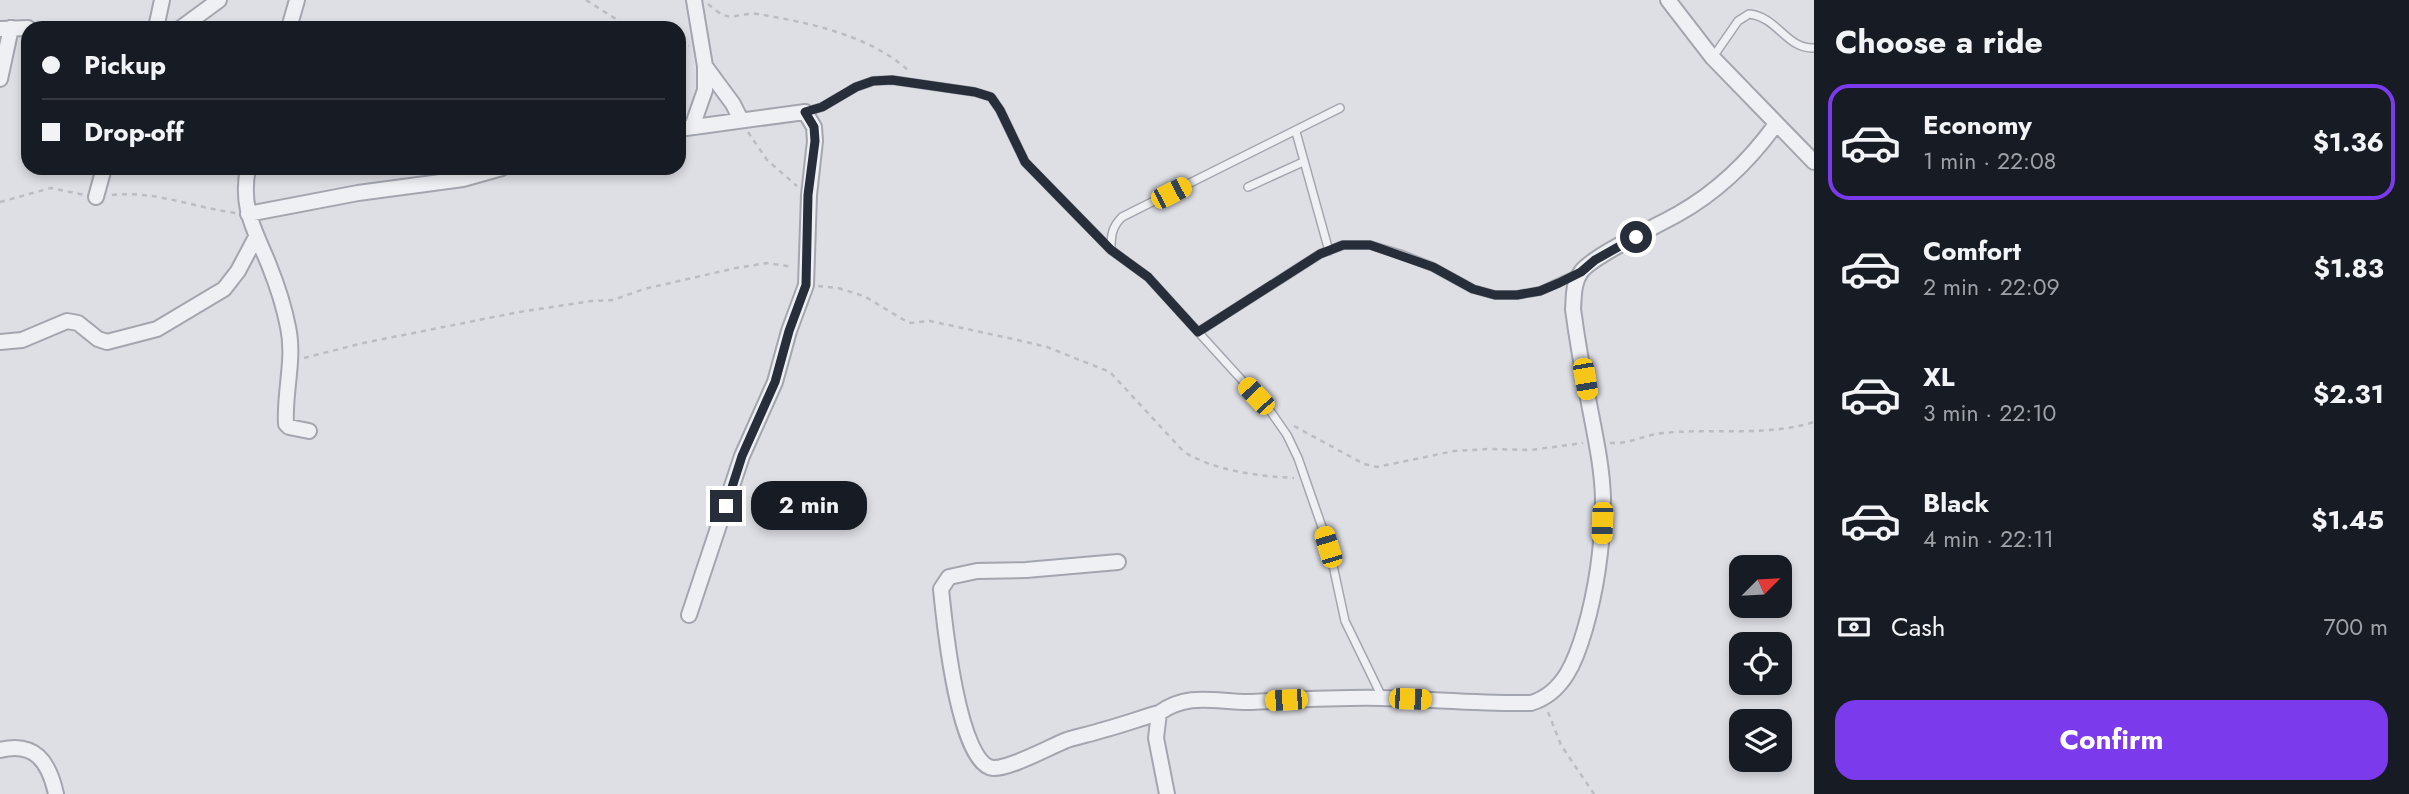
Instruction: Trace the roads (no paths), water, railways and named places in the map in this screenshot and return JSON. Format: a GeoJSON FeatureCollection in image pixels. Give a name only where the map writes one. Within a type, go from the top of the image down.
{"type":"FeatureCollection","features":[{"type":"Feature","properties":{"kind":"street"},"geometry":{"type":"LineString","coordinates":[[158,21],[162,0]]}},
{"type":"Feature","properties":{"kind":"street"},"geometry":{"type":"LineString","coordinates":[[190,21],[219,0]]}},
{"type":"Feature","properties":{"kind":"street"},"geometry":{"type":"LineString","coordinates":[[291,21],[297,0]]}},
{"type":"Feature","properties":{"kind":"street"},"geometry":{"type":"LineString","coordinates":[[686,126],[705,90],[705,66],[694,0]]}},
{"type":"Feature","properties":{"kind":"street"},"geometry":{"type":"LineString","coordinates":[[1668,0],[1712,57],[1814,162]]}},
{"type":"Feature","properties":{"kind":"street"},"geometry":{"type":"LineString","coordinates":[[0,79],[6,28]]}},
{"type":"Feature","properties":{"kind":"street"},"geometry":{"type":"LineString","coordinates":[[705,66],[733,104],[741,120]]}},
{"type":"Feature","properties":{"kind":"street"},"geometry":{"type":"LineString","coordinates":[[686,128],[805,112],[814,127],[815,141],[808,195],[806,285],[789,331],[775,382],[742,456],[689,615]]}},
{"type":"Feature","properties":{"kind":"street"},"geometry":{"type":"LineString","coordinates":[[1118,562],[1026,570],[977,571],[949,577],[941,589],[954,688],[963,722],[981,763],[992,768],[1013,763],[1070,739],[1159,713],[1185,699],[1227,702],[1328,697],[1531,703],[1544,699],[1566,677],[1578,655],[1591,608],[1601,550],[1603,497],[1597,442],[1573,309],[1574,288],[1581,272],[1595,260],[1682,212],[1716,189],[1762,144],[1776,124]]}},
{"type":"Feature","properties":{"kind":"street"},"geometry":{"type":"LineString","coordinates":[[96,198],[102,175]]}},
{"type":"Feature","properties":{"kind":"street"},"geometry":{"type":"LineString","coordinates":[[247,175],[245,200],[248,214],[278,290],[289,329],[286,424],[309,431]]}},
{"type":"Feature","properties":{"kind":"street"},"geometry":{"type":"LineString","coordinates":[[248,214],[358,193],[477,175]]}},
{"type":"Feature","properties":{"kind":"street"},"geometry":{"type":"LineString","coordinates":[[0,342],[22,340],[66,321],[78,323],[97,339],[107,342],[157,329],[224,289],[238,271],[256,237]]}},
{"type":"Feature","properties":{"kind":"street"},"geometry":{"type":"LineString","coordinates":[[1159,713],[1156,738],[1167,794]]}},
{"type":"Feature","properties":{"kind":"street"},"geometry":{"type":"LineString","coordinates":[[0,750],[29,748],[43,761],[54,783],[56,794]]}},
{"type":"Feature","properties":{"kind":"lane"},"geometry":{"type":"LineString","coordinates":[[1712,57],[1738,21],[1749,14],[1769,20],[1796,45],[1814,48]]}},
{"type":"Feature","properties":{"kind":"lane"},"geometry":{"type":"LineString","coordinates":[[805,112],[822,107],[856,87],[873,81],[892,80],[975,92],[991,97],[1025,162],[1111,250],[1148,277],[1278,421],[1306,478],[1328,547],[1345,621],[1382,698]]}},
{"type":"Feature","properties":{"kind":"lane"},"geometry":{"type":"LineString","coordinates":[[1111,250],[1111,234],[1122,217],[1340,108]]}},
{"type":"Feature","properties":{"kind":"lane"},"geometry":{"type":"LineString","coordinates":[[1296,132],[1329,251]]}},
{"type":"Feature","properties":{"kind":"lane"},"geometry":{"type":"LineString","coordinates":[[1248,187],[1303,162]]}},
{"type":"Feature","properties":{"kind":"lane"},"geometry":{"type":"LineString","coordinates":[[1198,332],[1258,293],[1343,245],[1370,245],[1433,267],[1473,289],[1495,295],[1540,291],[1581,272]]}}]}
